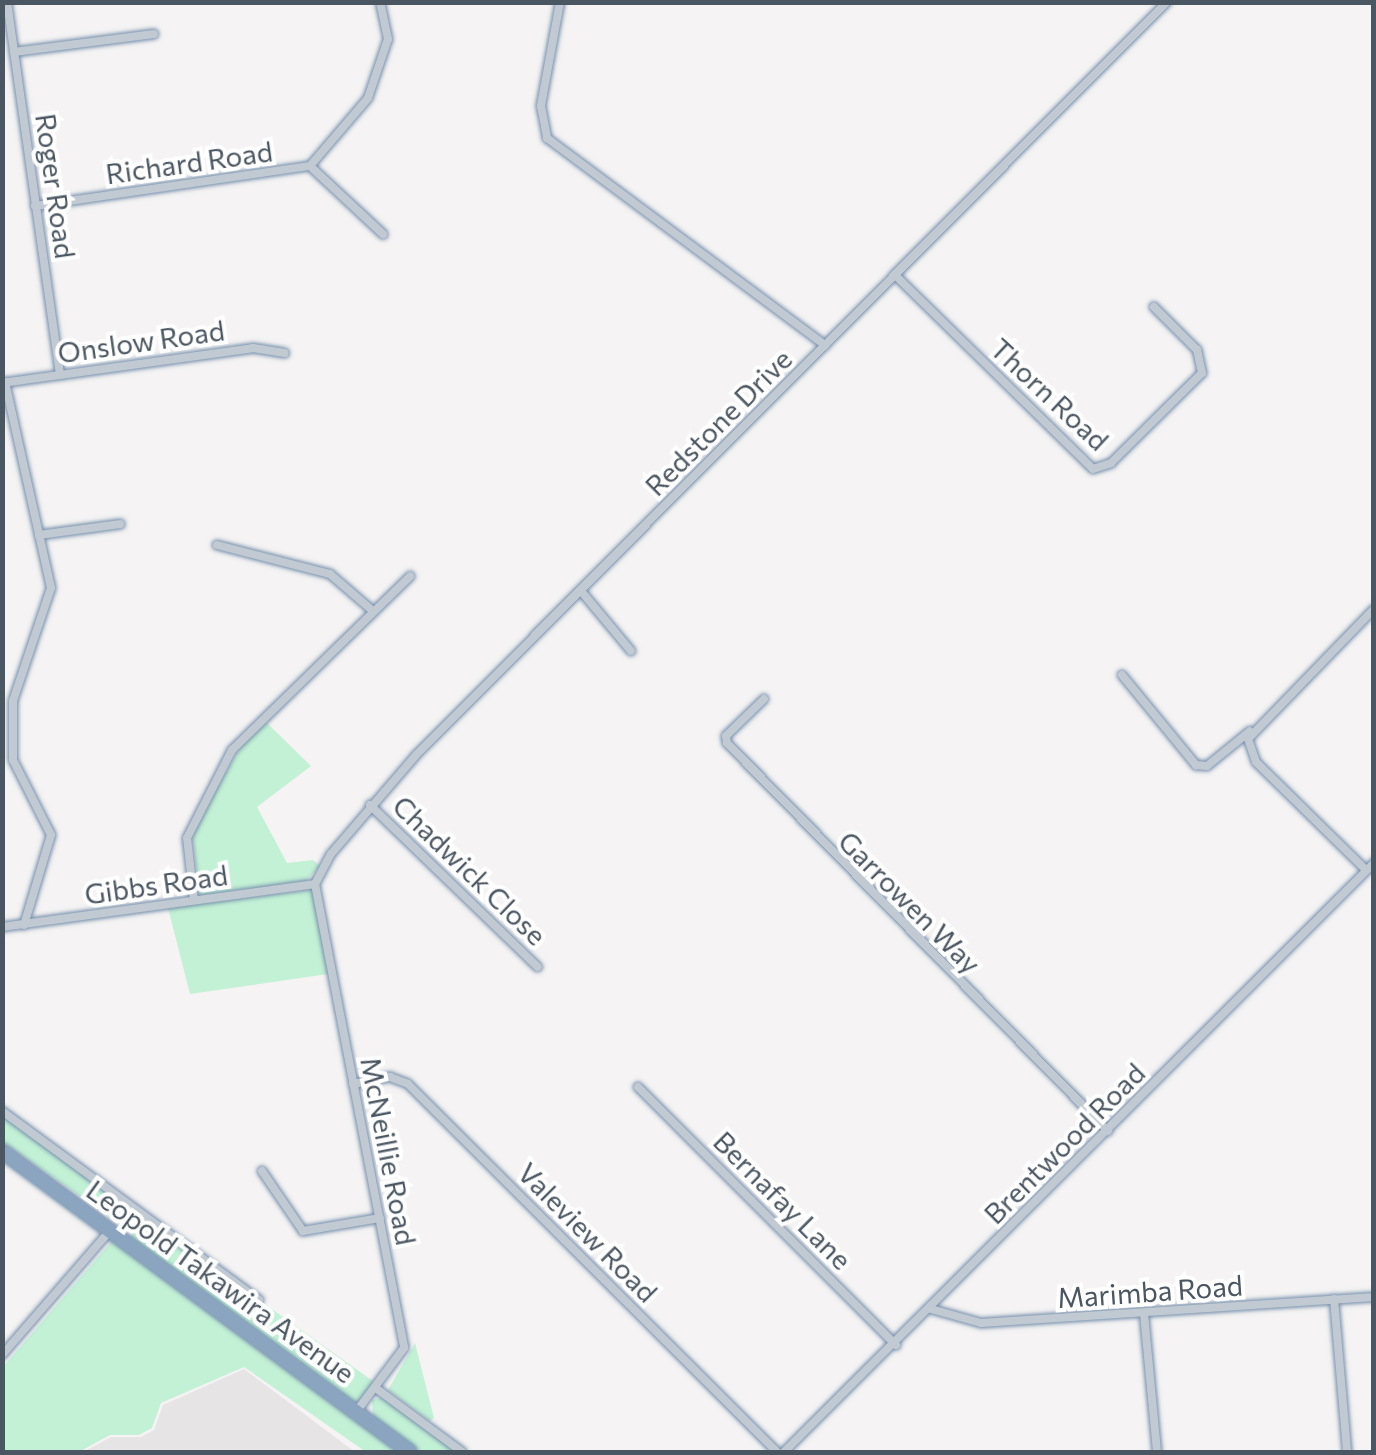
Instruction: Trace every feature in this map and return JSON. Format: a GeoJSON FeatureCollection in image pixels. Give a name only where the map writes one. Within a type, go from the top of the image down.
{"type":"FeatureCollection","features":[{"type":"Feature","properties":{"kind":"highway","name":"Leopold Takawira Avenue"},"geometry":{"type":"LineString","coordinates":[[2,1151],[410,1452]]}},
{"type":"Feature","properties":{"kind":"street","name":"Roger Road"},"geometry":{"type":"LineString","coordinates":[[7,2],[60,375]]}},
{"type":"Feature","properties":{"kind":"street"},"geometry":{"type":"LineString","coordinates":[[310,166],[368,98],[388,39],[380,2]]}},
{"type":"Feature","properties":{"kind":"street"},"geometry":{"type":"LineString","coordinates":[[560,2],[540,106],[547,138],[825,345]]}},
{"type":"Feature","properties":{"kind":"street","name":"Redstone Drive"},"geometry":{"type":"LineString","coordinates":[[315,884],[370,805],[1167,2]]}},
{"type":"Feature","properties":{"kind":"street"},"geometry":{"type":"LineString","coordinates":[[14,52],[154,34]]}},
{"type":"Feature","properties":{"kind":"street","name":"Richard Road"},"geometry":{"type":"LineString","coordinates":[[35,206],[310,166],[384,234]]}},
{"type":"Feature","properties":{"kind":"street","name":"Thorn Road"},"geometry":{"type":"LineString","coordinates":[[895,276],[1093,469],[1111,463],[1202,373],[1197,350],[1154,307]]}},
{"type":"Feature","properties":{"kind":"street","name":"Onslow Road"},"geometry":{"type":"LineString","coordinates":[[4,382],[253,348],[285,352]]}},
{"type":"Feature","properties":{"kind":"street"},"geometry":{"type":"LineString","coordinates":[[4,382],[50,600],[13,705],[13,760],[51,836],[24,925]]}},
{"type":"Feature","properties":{"kind":"street"},"geometry":{"type":"LineString","coordinates":[[39,536],[120,524]]}},
{"type":"Feature","properties":{"kind":"street"},"geometry":{"type":"LineString","coordinates":[[216,546],[330,574],[374,611]]}},
{"type":"Feature","properties":{"kind":"street"},"geometry":{"type":"LineString","coordinates":[[194,900],[187,838],[232,750],[410,576]]}},
{"type":"Feature","properties":{"kind":"street"},"geometry":{"type":"LineString","coordinates":[[581,591],[630,650]]}},
{"type":"Feature","properties":{"kind":"street"},"geometry":{"type":"LineString","coordinates":[[1122,675],[1196,765],[1207,766],[1254,728],[1374,609]]}},
{"type":"Feature","properties":{"kind":"street","name":"Garrowen Way"},"geometry":{"type":"LineString","coordinates":[[764,699],[726,736],[727,743],[1108,1131]]}},
{"type":"Feature","properties":{"kind":"street"},"geometry":{"type":"LineString","coordinates":[[2,704],[13,705]]}},
{"type":"Feature","properties":{"kind":"street"},"geometry":{"type":"LineString","coordinates":[[1254,728],[1248,739],[1253,758],[1366,870]]}},
{"type":"Feature","properties":{"kind":"street","name":"Chadwick Close"},"geometry":{"type":"LineString","coordinates":[[370,805],[538,967]]}},
{"type":"Feature","properties":{"kind":"street","name":"Brentwood Road"},"geometry":{"type":"LineString","coordinates":[[780,1452],[896,1345],[1374,863]]}},
{"type":"Feature","properties":{"kind":"street","name":"Gibbs Road"},"geometry":{"type":"LineString","coordinates":[[2,927],[315,884]]}},
{"type":"Feature","properties":{"kind":"street","name":"McNeillie Road"},"geometry":{"type":"LineString","coordinates":[[315,884],[404,1348],[356,1412]]}},
{"type":"Feature","properties":{"kind":"street","name":"Valeview Road"},"geometry":{"type":"LineString","coordinates":[[353,1084],[390,1076],[408,1084],[780,1452]]}},
{"type":"Feature","properties":{"kind":"street","name":"Bernafay Lane"},"geometry":{"type":"LineString","coordinates":[[638,1087],[896,1345]]}},
{"type":"Feature","properties":{"kind":"street"},"geometry":{"type":"LineString","coordinates":[[2,1111],[260,1300]]}},
{"type":"Feature","properties":{"kind":"street"},"geometry":{"type":"LineString","coordinates":[[262,1171],[302,1231],[380,1218]]}},
{"type":"Feature","properties":{"kind":"street"},"geometry":{"type":"LineString","coordinates":[[2,1355],[108,1232]]}},
{"type":"Feature","properties":{"kind":"street","name":"Marimba Road"},"geometry":{"type":"LineString","coordinates":[[932,1309],[981,1323],[1374,1298]]}},
{"type":"Feature","properties":{"kind":"street"},"geometry":{"type":"LineString","coordinates":[[1334,1300],[1347,1452]]}},
{"type":"Feature","properties":{"kind":"street"},"geometry":{"type":"LineString","coordinates":[[1144,1314],[1158,1452]]}},
{"type":"Feature","properties":{"kind":"street"},"geometry":{"type":"LineString","coordinates":[[377,1388],[462,1452]]}},
{"type":"Feature","properties":{"kind":"shaded area"},"geometry":{"type":"Polygon","coordinates":[[[244,1369],[355,1452],[83,1452],[111,1437],[141,1437],[154,1430],[163,1405],[244,1369]]]}},
{"type":"Feature","properties":{"kind":"green space"},"geometry":{"type":"Polygon","coordinates":[[[265,721],[311,766],[257,807],[287,863],[313,860],[320,866],[306,881],[200,896],[192,832],[242,745],[265,721]]]}},
{"type":"Feature","properties":{"kind":"green space"},"geometry":{"type":"Polygon","coordinates":[[[312,890],[328,974],[190,994],[168,908],[312,890]]]}},
{"type":"Feature","properties":{"kind":"green space"},"geometry":{"type":"Polygon","coordinates":[[[2,1113],[133,1211],[125,1228],[3,1142],[2,1113]]]}},
{"type":"Feature","properties":{"kind":"green space"},"geometry":{"type":"Polygon","coordinates":[[[144,1218],[377,1384],[362,1402],[355,1403],[130,1237],[144,1218]]]}},
{"type":"Feature","properties":{"kind":"green space"},"geometry":{"type":"Polygon","coordinates":[[[112,1241],[402,1452],[366,1452],[244,1367],[161,1403],[152,1428],[139,1435],[110,1435],[79,1452],[3,1452],[3,1367],[112,1241]]]}},
{"type":"Feature","properties":{"kind":"green space"},"geometry":{"type":"Polygon","coordinates":[[[415,1343],[434,1418],[430,1421],[388,1390],[415,1343]]]}},
{"type":"Feature","properties":{"kind":"green space"},"geometry":{"type":"Polygon","coordinates":[[[385,1397],[459,1452],[422,1452],[373,1416],[372,1400],[385,1397]]]}}]}
